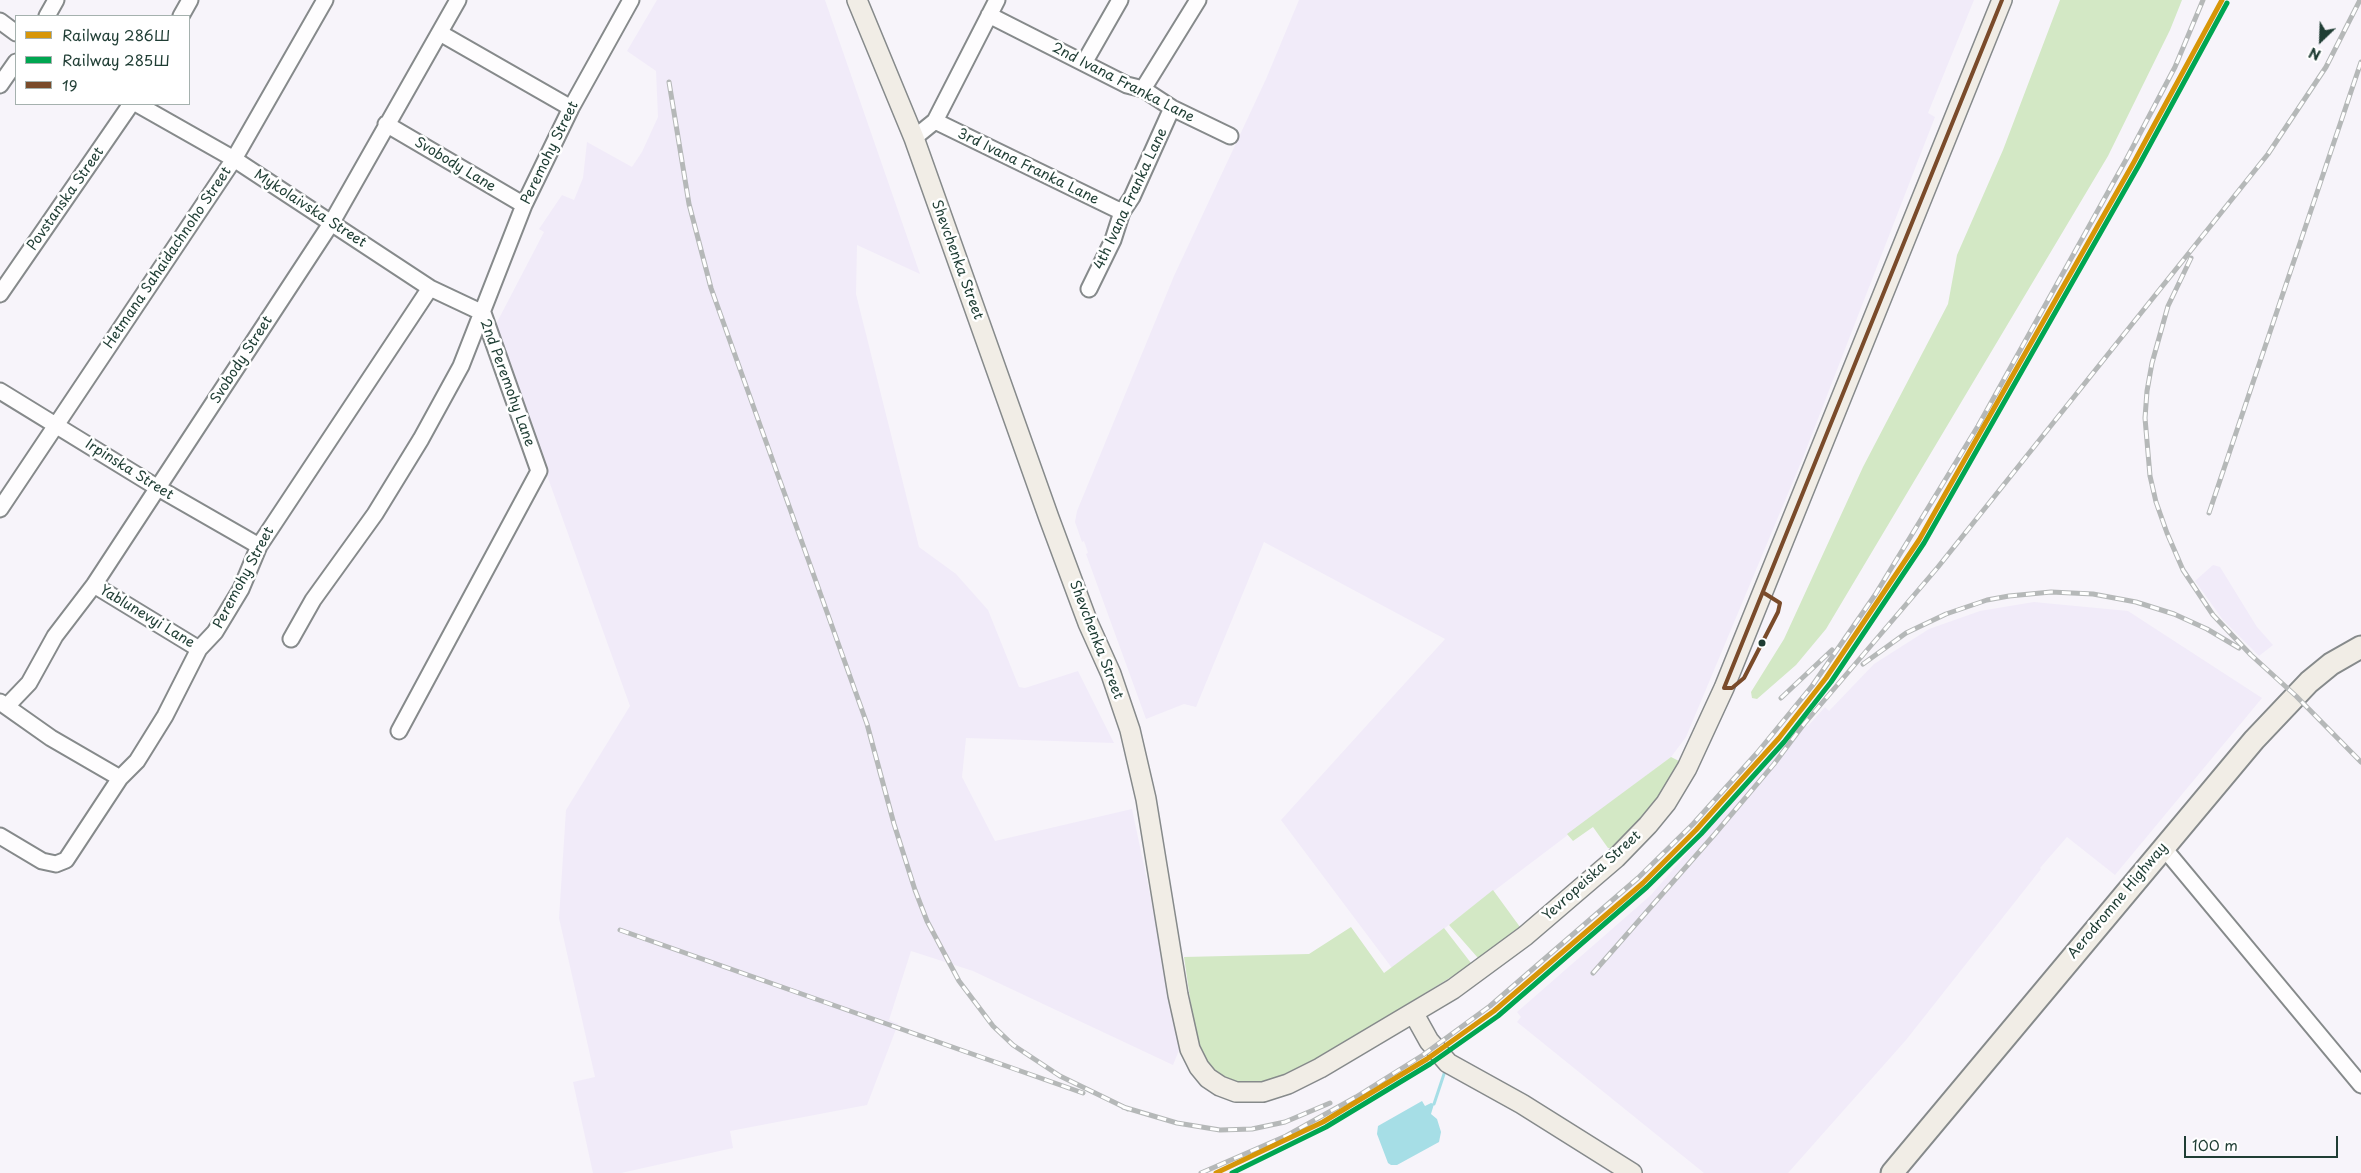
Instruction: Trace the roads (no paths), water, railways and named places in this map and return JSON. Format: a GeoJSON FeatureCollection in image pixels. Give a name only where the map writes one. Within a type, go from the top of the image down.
{"type":"FeatureCollection","features":[{"type":"Feature","properties":{"kind":"highway","name":"Aerodromne Highway"},"geometry":{"type":"LineString","coordinates":[[1892,1173],[2254,740],[2309,682],[2331,664],[2361,647]]}},
{"type":"Feature","properties":{"kind":"main road","name":"Shevchenka Street"},"geometry":{"type":"LineString","coordinates":[[857,0],[914,138],[1049,518],[1088,623],[1111,674],[1130,730],[1146,799],[1178,995],[1190,1049],[1198,1067],[1208,1078],[1220,1086],[1236,1092],[1263,1092],[1288,1084],[1320,1068],[1414,1014]]}},
{"type":"Feature","properties":{"kind":"main road","name":"Yevropeiska Street"},"geometry":{"type":"LineString","coordinates":[[1414,1014],[1453,989],[1525,936],[1616,858],[1658,814],[1681,780],[1708,724],[1764,592],[1804,485],[2002,0]]}},
{"type":"Feature","properties":{"kind":"main road"},"geometry":{"type":"LineString","coordinates":[[1414,1014],[1429,1041],[1448,1063],[1522,1104],[1632,1173]]}},
{"type":"Feature","properties":{"kind":"street"},"geometry":{"type":"LineString","coordinates":[[48,15],[56,0]]}},
{"type":"Feature","properties":{"kind":"street"},"geometry":{"type":"LineString","coordinates":[[182,15],[190,0]]}},
{"type":"Feature","properties":{"kind":"street","name":"Hetmana Sahaidachnoho Street"},"geometry":{"type":"LineString","coordinates":[[0,509],[234,159],[325,0]]}},
{"type":"Feature","properties":{"kind":"street","name":"Svobody Street"},"geometry":{"type":"LineString","coordinates":[[4,704],[29,682],[55,636],[94,585],[332,222],[458,0]]}},
{"type":"Feature","properties":{"kind":"street","name":"Peremohy Street"},"geometry":{"type":"LineString","coordinates":[[483,314],[524,205],[572,108],[631,0]]}},
{"type":"Feature","properties":{"kind":"street"},"geometry":{"type":"LineString","coordinates":[[914,138],[935,121],[997,0]]}},
{"type":"Feature","properties":{"kind":"street"},"geometry":{"type":"LineString","coordinates":[[1084,63],[1120,0]]}},
{"type":"Feature","properties":{"kind":"street"},"geometry":{"type":"LineString","coordinates":[[1143,89],[1198,0]]}},
{"type":"Feature","properties":{"kind":"street","name":"2nd Ivana Franka Lane"},"geometry":{"type":"LineString","coordinates":[[989,16],[1127,84],[1143,89],[1172,108],[1230,136]]}},
{"type":"Feature","properties":{"kind":"street"},"geometry":{"type":"LineString","coordinates":[[0,21],[15,32]]}},
{"type":"Feature","properties":{"kind":"street"},"geometry":{"type":"LineString","coordinates":[[440,32],[572,108]]}},
{"type":"Feature","properties":{"kind":"street"},"geometry":{"type":"LineString","coordinates":[[0,85],[15,63]]}},
{"type":"Feature","properties":{"kind":"street","name":"Povstanska Street"},"geometry":{"type":"LineString","coordinates":[[0,294],[130,105]]}},
{"type":"Feature","properties":{"kind":"street","name":"Mykolaivska Street"},"geometry":{"type":"LineString","coordinates":[[139,105],[234,159],[430,288],[483,314]]}},
{"type":"Feature","properties":{"kind":"street","name":"4th Ivana Franka Lane"},"geometry":{"type":"LineString","coordinates":[[1089,289],[1113,240],[1122,212],[1132,198],[1172,108]]}},
{"type":"Feature","properties":{"kind":"street","name":"3rd Ivana Franka Lane"},"geometry":{"type":"LineString","coordinates":[[935,121],[1122,212]]}},
{"type":"Feature","properties":{"kind":"street","name":"Svobody Lane"},"geometry":{"type":"LineString","coordinates":[[386,124],[524,205]]}},
{"type":"Feature","properties":{"kind":"street","name":"Peremohy Street"},"geometry":{"type":"LineString","coordinates":[[0,836],[42,862],[56,864],[66,860],[120,778],[137,761],[165,716],[199,649],[215,632],[241,589],[259,546],[430,288]]}},
{"type":"Feature","properties":{"kind":"street","name":"2nd Peremohy Lane"},"geometry":{"type":"LineString","coordinates":[[291,639],[312,600],[375,514],[421,439],[461,366],[483,314]]}},
{"type":"Feature","properties":{"kind":"street","name":"2nd Peremohy Lane"},"geometry":{"type":"LineString","coordinates":[[399,731],[539,471],[483,314]]}},
{"type":"Feature","properties":{"kind":"street","name":"Irpinska Street"},"geometry":{"type":"LineString","coordinates":[[0,391],[158,488],[259,546]]}},
{"type":"Feature","properties":{"kind":"street","name":"Yablunevyi Lane"},"geometry":{"type":"LineString","coordinates":[[94,585],[199,649]]}},
{"type":"Feature","properties":{"kind":"street"},"geometry":{"type":"LineString","coordinates":[[4,704],[51,738],[120,778]]}},
{"type":"Feature","properties":{"kind":"street"},"geometry":{"type":"LineString","coordinates":[[2163,847],[2361,1086]]}},
{"type":"Feature","properties":{"kind":"water"},"geometry":{"type":"Polygon","coordinates":[[[1422,1101],[1425,1106],[1431,1103],[1434,1104],[1431,1114],[1437,1119],[1441,1132],[1439,1142],[1397,1165],[1391,1165],[1388,1163],[1377,1134],[1378,1126],[1422,1101]]]}},
{"type":"Feature","properties":{"kind":"waterway"},"geometry":{"type":"LineString","coordinates":[[1434,1104],[1446,1068]]}},
{"type":"Feature","properties":{"kind":"railway"},"geometry":{"type":"LineString","coordinates":[[1201,1173],[1286,1136],[1356,1097],[1423,1055],[1490,1006],[1638,878],[1693,824],[1757,753],[1812,686],[1875,595],[1978,426],[2127,158],[2175,67],[2203,0]]}},
{"type":"Feature","properties":{"kind":"railway"},"geometry":{"type":"LineString","coordinates":[[1593,973],[1714,835],[1774,764],[1804,724],[1938,567],[2268,154],[2326,67],[2360,0]]}},
{"type":"Feature","properties":{"kind":"railway"},"geometry":{"type":"LineString","coordinates":[[2209,513],[2361,62]]}},
{"type":"Feature","properties":{"kind":"railway"},"geometry":{"type":"LineString","coordinates":[[669,82],[689,204],[711,288],[867,724],[894,824],[927,921],[959,981],[993,1026],[1013,1045],[1060,1076],[1128,1109]]}},
{"type":"Feature","properties":{"kind":"railway"},"geometry":{"type":"LineString","coordinates":[[2191,258],[2168,306],[2152,363],[2147,391],[2145,418],[2150,476],[2156,502],[2183,570],[2213,615],[2251,655],[2296,696],[2361,762]]}},
{"type":"Feature","properties":{"kind":"railway"},"geometry":{"type":"LineString","coordinates":[[1863,664],[1906,633],[1946,614],[1987,600],[2051,592],[2093,594],[2136,602],[2174,614],[2207,629],[2239,648]]}},
{"type":"Feature","properties":{"kind":"railway"},"geometry":{"type":"LineString","coordinates":[[1781,698],[1832,650]]}},
{"type":"Feature","properties":{"kind":"railway"},"geometry":{"type":"LineString","coordinates":[[620,930],[1083,1093]]}},
{"type":"Feature","properties":{"kind":"railway"},"geometry":{"type":"LineString","coordinates":[[1123,1107],[1177,1123],[1220,1130],[1252,1129],[1285,1122],[1330,1103]]}},
{"type":"Feature","properties":{"kind":"rail line","name":"286Ш"},"geometry":{"type":"LineString","coordinates":[[1216,1173],[1323,1122],[1427,1059],[1494,1011],[1643,883],[1696,830],[1779,738],[1826,678],[1919,540],[2134,162],[2222,0]]}},
{"type":"Feature","properties":{"kind":"rail line","name":"285Ш"},"geometry":{"type":"LineString","coordinates":[[1232,1173],[1326,1127],[1430,1064],[1498,1016],[1647,887],[1701,834],[1784,742],[1831,682],[1924,543],[2139,165],[2227,3]]}}]}
